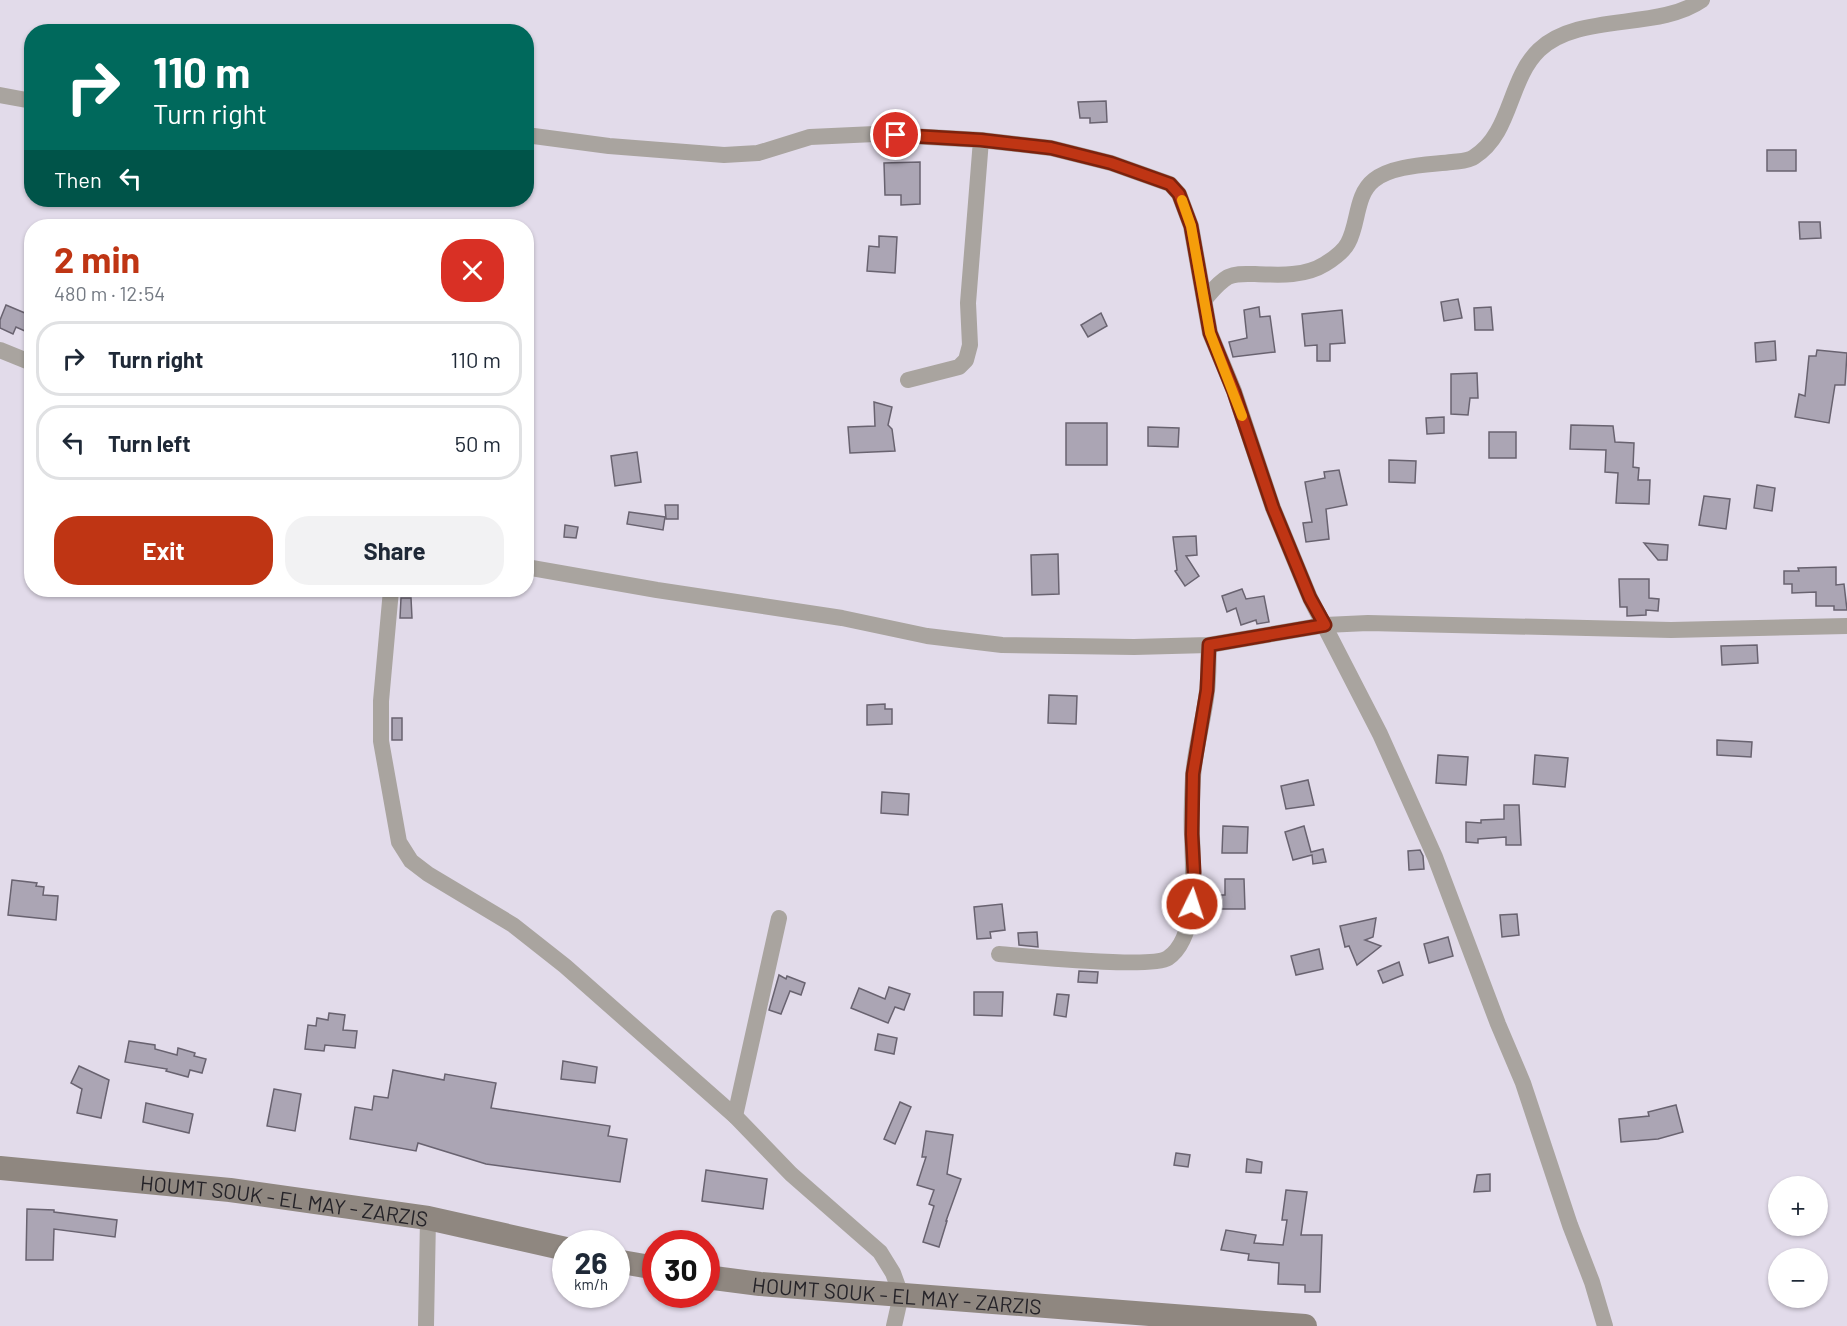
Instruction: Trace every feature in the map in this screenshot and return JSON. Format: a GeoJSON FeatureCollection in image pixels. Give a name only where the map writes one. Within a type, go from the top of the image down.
{"type":"FeatureCollection","features":[{"type":"Feature","properties":{"kind":"main road","name":"HOUMT SOUK - EL MAY - ZARZIS"},"geometry":{"type":"LineString","coordinates":[[0,1168],[230,1190],[428,1218],[552,1246]]}},
{"type":"Feature","properties":{"kind":"main road","name":"HOUMT SOUK - EL MAY - ZARZIS"},"geometry":{"type":"LineString","coordinates":[[720,1279],[901,1295],[1121,1319],[1305,1326]]}},
{"type":"Feature","properties":{"kind":"street"},"geometry":{"type":"LineString","coordinates":[[1205,299],[1226,278],[1236,274],[1297,274],[1325,264],[1347,245],[1363,193],[1373,181],[1386,173],[1472,159],[1491,141],[1502,124],[1525,69],[1539,50],[1557,38],[1609,24],[1672,14],[1702,0]]}},
{"type":"Feature","properties":{"kind":"street"},"geometry":{"type":"LineString","coordinates":[[0,95],[24,99]]}},
{"type":"Feature","properties":{"kind":"street"},"geometry":{"type":"LineString","coordinates":[[534,136],[609,146],[734,155],[758,153],[810,137],[875,134],[981,140],[1051,148],[1111,163],[1170,184],[1179,194],[1191,226],[1210,333],[1234,392],[1273,508],[1310,598],[1380,734],[1435,856],[1498,1024],[1523,1083],[1570,1225],[1593,1282],[1605,1326]]}},
{"type":"Feature","properties":{"kind":"street"},"geometry":{"type":"LineString","coordinates":[[908,380],[959,367],[966,360],[970,345],[968,303],[981,140]]}},
{"type":"Feature","properties":{"kind":"street"},"geometry":{"type":"LineString","coordinates":[[0,350],[24,360]]}},
{"type":"Feature","properties":{"kind":"street"},"geometry":{"type":"LineString","coordinates":[[534,568],[842,618],[927,636],[1002,645],[1134,647],[1209,645],[1325,625],[1368,623],[1671,630],[1847,626]]}},
{"type":"Feature","properties":{"kind":"street"},"geometry":{"type":"LineString","coordinates":[[390,597],[381,701],[381,741],[399,842],[411,861],[428,874],[513,926],[564,966],[735,1116],[791,1174],[880,1252],[893,1273],[901,1295],[894,1326]]}},
{"type":"Feature","properties":{"kind":"street"},"geometry":{"type":"LineString","coordinates":[[999,954],[1142,962],[1167,959],[1178,948],[1186,930],[1192,904],[1193,774],[1207,690],[1209,645]]}},
{"type":"Feature","properties":{"kind":"street"},"geometry":{"type":"LineString","coordinates":[[735,1116],[779,918]]}},
{"type":"Feature","properties":{"kind":"street"},"geometry":{"type":"LineString","coordinates":[[426,1326],[428,1218]]}},
{"type":"Feature","properties":{"kind":"building"},"geometry":{"type":"Polygon","coordinates":[[[1106,101],[1107,122],[1090,123],[1090,118],[1080,118],[1078,102],[1106,101]]]}},
{"type":"Feature","properties":{"kind":"building"},"geometry":{"type":"Polygon","coordinates":[[[1767,150],[1796,150],[1796,171],[1767,171],[1767,150]]]}},
{"type":"Feature","properties":{"kind":"building"},"geometry":{"type":"Polygon","coordinates":[[[920,162],[920,204],[901,205],[901,195],[885,195],[884,163],[920,162]]]}},
{"type":"Feature","properties":{"kind":"building"},"geometry":{"type":"Polygon","coordinates":[[[1799,222],[1820,222],[1821,238],[1800,239],[1799,222]]]}},
{"type":"Feature","properties":{"kind":"building"},"geometry":{"type":"Polygon","coordinates":[[[879,236],[897,237],[895,273],[867,271],[869,246],[879,247],[879,236]]]}},
{"type":"Feature","properties":{"kind":"building"},"geometry":{"type":"Polygon","coordinates":[[[1458,299],[1462,318],[1444,321],[1441,302],[1458,299]]]}},
{"type":"Feature","properties":{"kind":"building"},"geometry":{"type":"Polygon","coordinates":[[[6,305],[24,313],[24,331],[16,327],[13,334],[0,328],[0,320],[6,305]]]}},
{"type":"Feature","properties":{"kind":"building"},"geometry":{"type":"Polygon","coordinates":[[[1259,307],[1260,317],[1270,316],[1275,352],[1233,357],[1229,342],[1247,338],[1244,310],[1259,307]]]}},
{"type":"Feature","properties":{"kind":"building"},"geometry":{"type":"Polygon","coordinates":[[[1491,307],[1493,330],[1475,330],[1474,308],[1491,307]]]}},
{"type":"Feature","properties":{"kind":"building"},"geometry":{"type":"Polygon","coordinates":[[[1342,310],[1345,343],[1330,344],[1330,361],[1317,361],[1317,345],[1305,346],[1302,314],[1342,310]]]}},
{"type":"Feature","properties":{"kind":"building"},"geometry":{"type":"Polygon","coordinates":[[[1101,313],[1107,326],[1088,337],[1081,325],[1101,313]]]}},
{"type":"Feature","properties":{"kind":"building"},"geometry":{"type":"Polygon","coordinates":[[[1775,341],[1776,360],[1756,362],[1755,343],[1775,341]]]}},
{"type":"Feature","properties":{"kind":"building"},"geometry":{"type":"Polygon","coordinates":[[[1817,350],[1847,353],[1845,385],[1835,385],[1829,423],[1795,417],[1799,394],[1805,396],[1809,356],[1816,356],[1817,350]]]}},
{"type":"Feature","properties":{"kind":"building"},"geometry":{"type":"Polygon","coordinates":[[[1477,373],[1478,398],[1470,398],[1468,415],[1451,414],[1451,374],[1477,373]]]}},
{"type":"Feature","properties":{"kind":"building"},"geometry":{"type":"Polygon","coordinates":[[[874,402],[892,407],[888,425],[892,429],[895,451],[850,453],[848,427],[875,426],[874,402]]]}},
{"type":"Feature","properties":{"kind":"building"},"geometry":{"type":"Polygon","coordinates":[[[1444,417],[1444,433],[1427,434],[1426,418],[1444,417]]]}},
{"type":"Feature","properties":{"kind":"building"},"geometry":{"type":"Polygon","coordinates":[[[1066,423],[1107,423],[1107,465],[1066,465],[1066,423]]]}},
{"type":"Feature","properties":{"kind":"building"},"geometry":{"type":"Polygon","coordinates":[[[1571,425],[1613,426],[1615,442],[1634,443],[1633,467],[1639,468],[1638,480],[1650,480],[1649,504],[1616,503],[1618,473],[1605,472],[1606,450],[1570,449],[1571,425]]]}},
{"type":"Feature","properties":{"kind":"building"},"geometry":{"type":"Polygon","coordinates":[[[1148,427],[1179,428],[1178,447],[1148,446],[1148,427]]]}},
{"type":"Feature","properties":{"kind":"building"},"geometry":{"type":"Polygon","coordinates":[[[1489,432],[1516,432],[1516,458],[1489,458],[1489,432]]]}},
{"type":"Feature","properties":{"kind":"building"},"geometry":{"type":"Polygon","coordinates":[[[637,452],[641,482],[615,486],[611,456],[637,452]]]}},
{"type":"Feature","properties":{"kind":"building"},"geometry":{"type":"Polygon","coordinates":[[[1389,460],[1416,461],[1415,483],[1389,482],[1389,460]]]}},
{"type":"Feature","properties":{"kind":"building"},"geometry":{"type":"Polygon","coordinates":[[[1339,470],[1347,505],[1326,509],[1329,539],[1306,542],[1303,523],[1312,522],[1305,482],[1325,478],[1324,472],[1339,470]]]}},
{"type":"Feature","properties":{"kind":"building"},"geometry":{"type":"Polygon","coordinates":[[[1757,485],[1775,488],[1772,511],[1754,508],[1757,485]]]}},
{"type":"Feature","properties":{"kind":"building"},"geometry":{"type":"Polygon","coordinates":[[[1704,496],[1730,499],[1726,529],[1699,525],[1704,496]]]}},
{"type":"Feature","properties":{"kind":"building"},"geometry":{"type":"Polygon","coordinates":[[[665,505],[678,505],[678,519],[666,519],[665,505]]]}},
{"type":"Feature","properties":{"kind":"building"},"geometry":{"type":"Polygon","coordinates":[[[629,512],[665,517],[663,530],[627,524],[629,512]]]}},
{"type":"Feature","properties":{"kind":"building"},"geometry":{"type":"Polygon","coordinates":[[[565,525],[578,527],[576,538],[564,537],[565,525]]]}},
{"type":"Feature","properties":{"kind":"building"},"geometry":{"type":"Polygon","coordinates":[[[1196,536],[1197,555],[1186,556],[1199,576],[1185,586],[1175,571],[1177,570],[1173,537],[1196,536]]]}},
{"type":"Feature","properties":{"kind":"building"},"geometry":{"type":"Polygon","coordinates":[[[1644,543],[1668,545],[1667,560],[1658,560],[1644,543]]]}},
{"type":"Feature","properties":{"kind":"building"},"geometry":{"type":"Polygon","coordinates":[[[1058,554],[1059,594],[1032,595],[1031,555],[1058,554]]]}},
{"type":"Feature","properties":{"kind":"building"},"geometry":{"type":"Polygon","coordinates":[[[1836,567],[1836,585],[1844,584],[1847,610],[1834,610],[1834,606],[1816,606],[1816,592],[1792,593],[1792,584],[1784,584],[1784,571],[1799,571],[1798,568],[1836,567]]]}},
{"type":"Feature","properties":{"kind":"building"},"geometry":{"type":"Polygon","coordinates":[[[1619,579],[1649,579],[1649,598],[1659,599],[1658,611],[1646,610],[1646,615],[1627,616],[1627,607],[1620,607],[1619,579]]]}},
{"type":"Feature","properties":{"kind":"building"},"geometry":{"type":"Polygon","coordinates":[[[1242,589],[1246,599],[1264,596],[1269,622],[1257,624],[1256,620],[1241,625],[1236,608],[1227,612],[1222,596],[1242,589]]]}},
{"type":"Feature","properties":{"kind":"building"},"geometry":{"type":"Polygon","coordinates":[[[401,598],[411,598],[412,618],[400,618],[401,598]]]}},
{"type":"Feature","properties":{"kind":"building"},"geometry":{"type":"Polygon","coordinates":[[[1757,645],[1758,663],[1722,665],[1721,646],[1757,645]]]}},
{"type":"Feature","properties":{"kind":"building"},"geometry":{"type":"Polygon","coordinates":[[[1049,695],[1077,696],[1076,724],[1048,723],[1049,695]]]}},
{"type":"Feature","properties":{"kind":"building"},"geometry":{"type":"Polygon","coordinates":[[[885,704],[885,709],[892,709],[892,724],[867,725],[867,705],[885,704]]]}},
{"type":"Feature","properties":{"kind":"building"},"geometry":{"type":"Polygon","coordinates":[[[392,718],[402,718],[402,740],[392,740],[392,718]]]}},
{"type":"Feature","properties":{"kind":"building"},"geometry":{"type":"Polygon","coordinates":[[[1717,740],[1752,742],[1751,757],[1717,755],[1717,740]]]}},
{"type":"Feature","properties":{"kind":"building"},"geometry":{"type":"Polygon","coordinates":[[[1438,755],[1468,757],[1466,785],[1436,783],[1438,755]]]}},
{"type":"Feature","properties":{"kind":"building"},"geometry":{"type":"Polygon","coordinates":[[[1535,755],[1568,758],[1565,787],[1533,784],[1535,755]]]}},
{"type":"Feature","properties":{"kind":"building"},"geometry":{"type":"Polygon","coordinates":[[[1308,780],[1314,805],[1286,809],[1281,786],[1308,780]]]}},
{"type":"Feature","properties":{"kind":"building"},"geometry":{"type":"Polygon","coordinates":[[[882,792],[909,794],[908,815],[881,813],[882,792]]]}},
{"type":"Feature","properties":{"kind":"building"},"geometry":{"type":"Polygon","coordinates":[[[1504,805],[1519,805],[1521,845],[1506,845],[1506,837],[1478,839],[1478,843],[1466,842],[1466,822],[1481,823],[1481,820],[1504,819],[1504,805]]]}},
{"type":"Feature","properties":{"kind":"building"},"geometry":{"type":"Polygon","coordinates":[[[1223,826],[1248,827],[1247,853],[1222,853],[1223,826]]]}},
{"type":"Feature","properties":{"kind":"building"},"geometry":{"type":"Polygon","coordinates":[[[1304,826],[1311,852],[1323,849],[1326,862],[1313,864],[1312,855],[1293,860],[1285,832],[1304,826]]]}},
{"type":"Feature","properties":{"kind":"building"},"geometry":{"type":"Polygon","coordinates":[[[1420,850],[1424,869],[1409,870],[1408,851],[1420,850]]]}},
{"type":"Feature","properties":{"kind":"building"},"geometry":{"type":"Polygon","coordinates":[[[1225,879],[1244,879],[1245,909],[1220,909],[1220,895],[1225,895],[1225,879]]]}},
{"type":"Feature","properties":{"kind":"building"},"geometry":{"type":"Polygon","coordinates":[[[12,880],[37,883],[36,886],[44,887],[43,895],[58,896],[56,920],[8,915],[12,880]]]}},
{"type":"Feature","properties":{"kind":"building"},"geometry":{"type":"Polygon","coordinates":[[[1002,904],[1005,930],[990,932],[991,938],[977,939],[974,907],[1002,904]]]}},
{"type":"Feature","properties":{"kind":"building"},"geometry":{"type":"Polygon","coordinates":[[[1517,914],[1519,935],[1502,937],[1500,915],[1517,914]]]}},
{"type":"Feature","properties":{"kind":"building"},"geometry":{"type":"Polygon","coordinates":[[[1376,918],[1373,937],[1365,940],[1381,946],[1357,965],[1349,946],[1345,947],[1340,926],[1376,918]]]}},
{"type":"Feature","properties":{"kind":"building"},"geometry":{"type":"Polygon","coordinates":[[[1037,932],[1038,947],[1019,945],[1018,933],[1037,932]]]}},
{"type":"Feature","properties":{"kind":"building"},"geometry":{"type":"Polygon","coordinates":[[[1448,937],[1453,956],[1429,963],[1424,944],[1448,937]]]}},
{"type":"Feature","properties":{"kind":"building"},"geometry":{"type":"Polygon","coordinates":[[[1319,949],[1323,969],[1296,975],[1291,956],[1319,949]]]}},
{"type":"Feature","properties":{"kind":"building"},"geometry":{"type":"Polygon","coordinates":[[[1399,962],[1403,975],[1383,983],[1378,971],[1399,962]]]}},
{"type":"Feature","properties":{"kind":"building"},"geometry":{"type":"Polygon","coordinates":[[[1079,971],[1098,972],[1097,983],[1078,982],[1079,971]]]}},
{"type":"Feature","properties":{"kind":"building"},"geometry":{"type":"Polygon","coordinates":[[[779,975],[805,983],[801,995],[790,991],[781,1014],[769,1010],[779,975]]]}},
{"type":"Feature","properties":{"kind":"building"},"geometry":{"type":"Polygon","coordinates":[[[889,987],[910,994],[904,1010],[895,1007],[888,1023],[851,1008],[859,988],[885,999],[889,987]]]}},
{"type":"Feature","properties":{"kind":"building"},"geometry":{"type":"Polygon","coordinates":[[[974,992],[1003,992],[1002,1016],[974,1015],[974,992]]]}},
{"type":"Feature","properties":{"kind":"building"},"geometry":{"type":"Polygon","coordinates":[[[1057,994],[1069,995],[1066,1017],[1054,1015],[1057,994]]]}},
{"type":"Feature","properties":{"kind":"building"},"geometry":{"type":"Polygon","coordinates":[[[329,1013],[345,1015],[343,1030],[357,1031],[355,1048],[325,1045],[324,1051],[305,1049],[308,1025],[316,1026],[317,1018],[328,1020],[329,1013]]]}},
{"type":"Feature","properties":{"kind":"building"},"geometry":{"type":"Polygon","coordinates":[[[878,1034],[897,1038],[894,1054],[875,1050],[878,1034]]]}},
{"type":"Feature","properties":{"kind":"building"},"geometry":{"type":"Polygon","coordinates":[[[129,1041],[155,1045],[155,1049],[177,1055],[178,1048],[195,1053],[194,1056],[206,1059],[202,1073],[190,1070],[188,1077],[166,1071],[167,1069],[125,1062],[129,1041]]]}},
{"type":"Feature","properties":{"kind":"building"},"geometry":{"type":"Polygon","coordinates":[[[563,1061],[597,1067],[595,1083],[561,1079],[563,1061]]]}},
{"type":"Feature","properties":{"kind":"building"},"geometry":{"type":"Polygon","coordinates":[[[79,1066],[109,1080],[101,1118],[77,1113],[82,1089],[71,1083],[79,1066]]]}},
{"type":"Feature","properties":{"kind":"building"},"geometry":{"type":"Polygon","coordinates":[[[393,1070],[444,1080],[445,1074],[496,1083],[491,1108],[610,1126],[608,1136],[627,1139],[620,1182],[486,1164],[418,1143],[416,1151],[350,1139],[355,1107],[372,1110],[374,1096],[388,1098],[393,1070]]]}},
{"type":"Feature","properties":{"kind":"building"},"geometry":{"type":"Polygon","coordinates":[[[274,1089],[301,1094],[295,1131],[267,1126],[274,1089]]]}},
{"type":"Feature","properties":{"kind":"building"},"geometry":{"type":"Polygon","coordinates":[[[900,1102],[911,1107],[895,1144],[884,1139],[900,1102]]]}},
{"type":"Feature","properties":{"kind":"building"},"geometry":{"type":"Polygon","coordinates":[[[146,1103],[193,1114],[189,1133],[143,1122],[146,1103]]]}},
{"type":"Feature","properties":{"kind":"building"},"geometry":{"type":"Polygon","coordinates":[[[1676,1105],[1683,1132],[1658,1139],[1621,1142],[1619,1119],[1649,1116],[1648,1112],[1676,1105]]]}},
{"type":"Feature","properties":{"kind":"building"},"geometry":{"type":"Polygon","coordinates":[[[926,1131],[953,1135],[947,1174],[961,1179],[939,1247],[923,1242],[934,1206],[929,1204],[934,1190],[917,1185],[926,1157],[922,1157],[926,1131]]]}},
{"type":"Feature","properties":{"kind":"building"},"geometry":{"type":"Polygon","coordinates":[[[1176,1153],[1190,1155],[1188,1167],[1174,1165],[1176,1153]]]}},
{"type":"Feature","properties":{"kind":"building"},"geometry":{"type":"Polygon","coordinates":[[[1247,1159],[1262,1162],[1261,1173],[1246,1172],[1247,1159]]]}},
{"type":"Feature","properties":{"kind":"building"},"geometry":{"type":"Polygon","coordinates":[[[706,1170],[767,1179],[763,1209],[702,1201],[706,1170]]]}},
{"type":"Feature","properties":{"kind":"building"},"geometry":{"type":"Polygon","coordinates":[[[1490,1174],[1490,1191],[1474,1192],[1477,1175],[1490,1174]]]}},
{"type":"Feature","properties":{"kind":"building"},"geometry":{"type":"Polygon","coordinates":[[[1286,1190],[1307,1192],[1301,1235],[1322,1235],[1320,1292],[1305,1292],[1305,1285],[1278,1284],[1279,1263],[1248,1260],[1249,1254],[1221,1250],[1226,1230],[1256,1235],[1254,1243],[1283,1245],[1287,1220],[1282,1220],[1286,1190]]]}},
{"type":"Feature","properties":{"kind":"building"},"geometry":{"type":"Polygon","coordinates":[[[27,1209],[54,1210],[54,1212],[117,1220],[115,1237],[54,1229],[53,1260],[26,1260],[27,1209]]]}},
{"type":"Feature","properties":{"kind":"slow traffic"},"geometry":{"type":"LineString","coordinates":[[1182,200],[1191,226],[1210,333],[1242,416]]}},
{"type":"Feature","properties":{"kind":"route"},"geometry":{"type":"LineString","coordinates":[[896,135],[981,140],[1051,148],[1111,163],[1170,184],[1184,204],[1191,226],[1210,333],[1234,392],[1273,508],[1310,598],[1325,625],[1209,645],[1207,690],[1193,774],[1192,904]]}}]}
